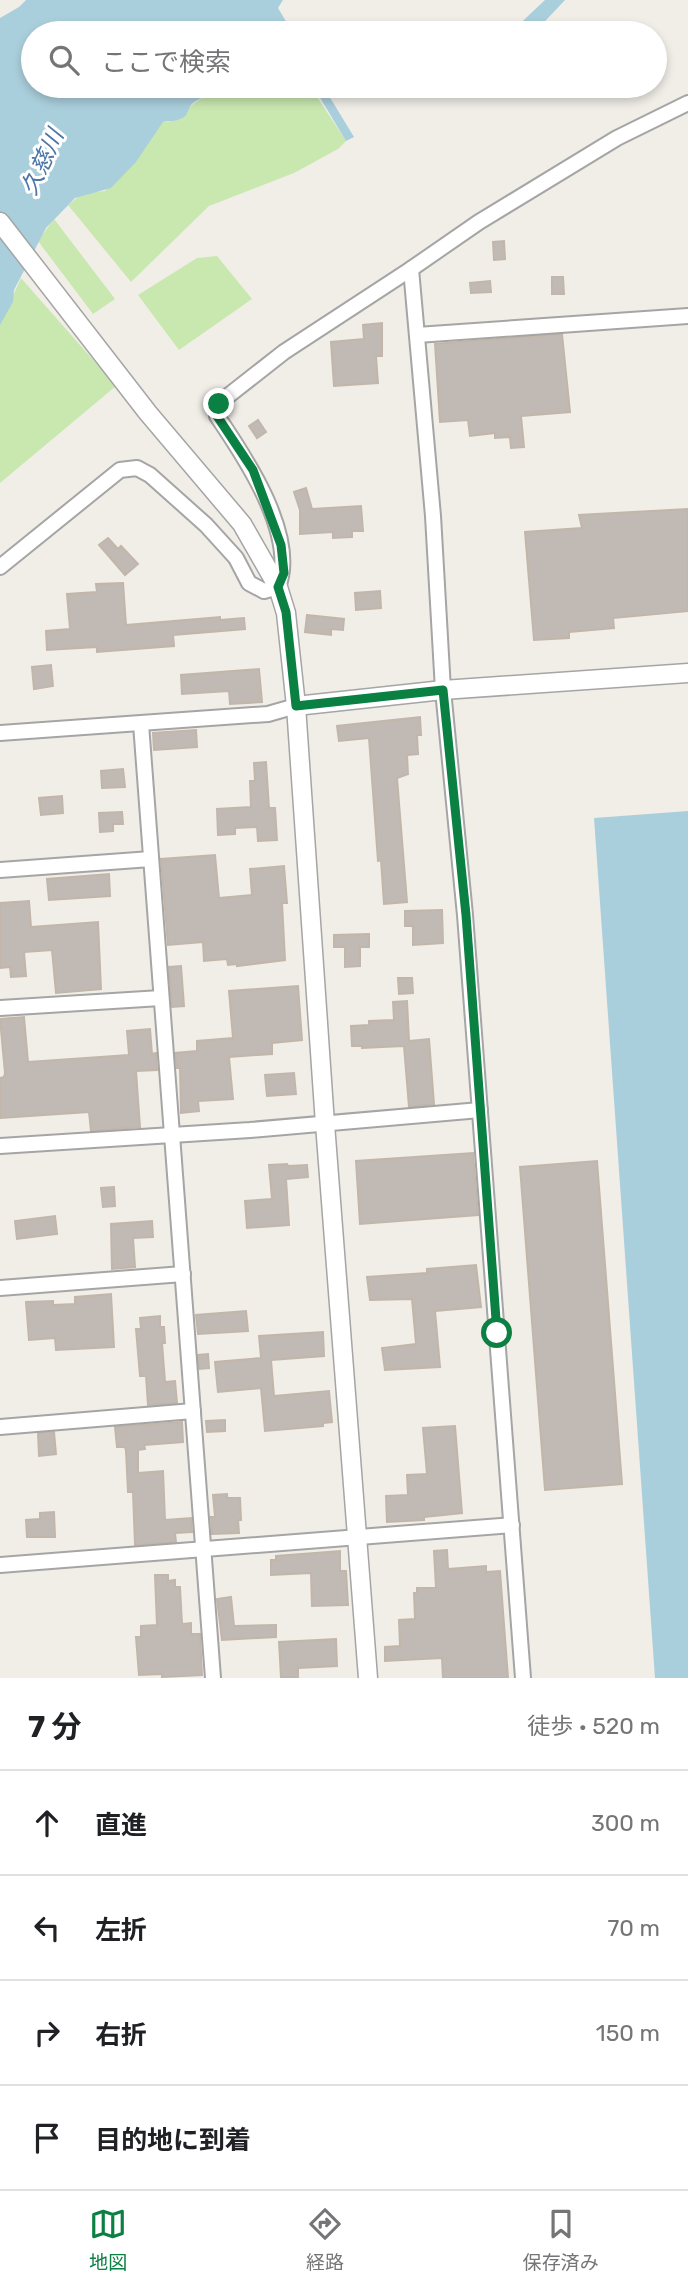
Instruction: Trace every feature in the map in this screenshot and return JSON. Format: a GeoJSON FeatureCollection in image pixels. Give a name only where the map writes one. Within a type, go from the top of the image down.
{"type":"FeatureCollection","features":[{"type":"Feature","properties":{"kind":"street"},"geometry":{"type":"LineString","coordinates":[[278,587],[284,573],[281,545],[253,470],[217,416],[219,404],[284,352],[479,222],[605,145],[688,103]]}},
{"type":"Feature","properties":{"kind":"street"},"geometry":{"type":"LineString","coordinates":[[0,222],[148,413],[242,524],[278,587],[286,612],[296,706],[368,1678]]}},
{"type":"Feature","properties":{"kind":"street"},"geometry":{"type":"LineString","coordinates":[[411,269],[433,516],[443,690],[466,915],[523,1678]]}},
{"type":"Feature","properties":{"kind":"street"},"geometry":{"type":"LineString","coordinates":[[418,335],[688,316]]}},
{"type":"Feature","properties":{"kind":"street"},"geometry":{"type":"LineString","coordinates":[[0,567],[120,470],[137,468],[150,475],[206,525],[236,558],[249,583],[264,591],[278,587]]}},
{"type":"Feature","properties":{"kind":"street"},"geometry":{"type":"LineString","coordinates":[[0,733],[268,714],[296,706],[443,690],[688,673]]}},
{"type":"Feature","properties":{"kind":"street"},"geometry":{"type":"LineString","coordinates":[[141,724],[213,1678]]}},
{"type":"Feature","properties":{"kind":"street"},"geometry":{"type":"LineString","coordinates":[[0,870],[151,859]]}},
{"type":"Feature","properties":{"kind":"street"},"geometry":{"type":"LineString","coordinates":[[0,1008],[161,998]]}},
{"type":"Feature","properties":{"kind":"street"},"geometry":{"type":"LineString","coordinates":[[0,1146],[172,1136],[480,1110]]}},
{"type":"Feature","properties":{"kind":"street"},"geometry":{"type":"LineString","coordinates":[[0,1287],[183,1274]]}},
{"type":"Feature","properties":{"kind":"street"},"geometry":{"type":"LineString","coordinates":[[0,1427],[193,1411]]}},
{"type":"Feature","properties":{"kind":"street"},"geometry":{"type":"LineString","coordinates":[[0,1565],[512,1524]]}},
{"type":"Feature","properties":{"kind":"green space"},"geometry":{"type":"Polygon","coordinates":[[[204,98],[318,98],[346,141],[338,149],[294,173],[209,206],[131,282],[68,205],[83,193],[105,191],[163,122],[183,117],[196,102],[204,98]]]}},
{"type":"Feature","properties":{"kind":"green space"},"geometry":{"type":"Polygon","coordinates":[[[54,219],[115,299],[93,314],[38,241],[54,219]]]}},
{"type":"Feature","properties":{"kind":"green space"},"geometry":{"type":"Polygon","coordinates":[[[217,256],[252,299],[179,350],[138,295],[197,258],[217,256]]]}},
{"type":"Feature","properties":{"kind":"green space"},"geometry":{"type":"Polygon","coordinates":[[[21,278],[116,386],[0,483],[0,324],[21,278]]]}},
{"type":"Feature","properties":{"kind":"water","name":"久慈川"},"geometry":{"type":"Polygon","coordinates":[[[26,0],[283,0],[278,8],[286,21],[21,21],[21,98],[204,98],[191,105],[183,118],[163,122],[136,162],[111,188],[75,198],[46,228],[14,290],[13,302],[0,325],[0,18],[26,0]]]}},
{"type":"Feature","properties":{"kind":"water"},"geometry":{"type":"Polygon","coordinates":[[[545,0],[565,0],[545,21],[523,21],[545,0]]]}},
{"type":"Feature","properties":{"kind":"water"},"geometry":{"type":"Polygon","coordinates":[[[320,98],[330,98],[354,137],[346,141],[320,98]]]}},
{"type":"Feature","properties":{"kind":"water"},"geometry":{"type":"Polygon","coordinates":[[[688,811],[688,1678],[655,1678],[594,818],[688,811]]]}},
{"type":"Feature","properties":{"kind":"building"},"geometry":{"type":"Polygon","coordinates":[[[504,241],[505,259],[494,260],[493,242],[504,241]]]}},
{"type":"Feature","properties":{"kind":"building"},"geometry":{"type":"Polygon","coordinates":[[[552,277],[563,277],[564,294],[552,294],[552,277]]]}},
{"type":"Feature","properties":{"kind":"building"},"geometry":{"type":"Polygon","coordinates":[[[490,281],[491,292],[471,293],[470,283],[490,281]]]}},
{"type":"Feature","properties":{"kind":"building"},"geometry":{"type":"Polygon","coordinates":[[[382,323],[382,356],[376,356],[378,383],[334,386],[331,342],[364,339],[363,325],[382,323]]]}},
{"type":"Feature","properties":{"kind":"building"},"geometry":{"type":"Polygon","coordinates":[[[562,334],[570,412],[521,416],[524,447],[511,448],[510,437],[495,438],[495,433],[470,436],[468,420],[440,422],[435,344],[562,334]]]}},
{"type":"Feature","properties":{"kind":"building"},"geometry":{"type":"Polygon","coordinates":[[[258,420],[266,432],[257,438],[249,426],[258,420]]]}},
{"type":"Feature","properties":{"kind":"building"},"geometry":{"type":"Polygon","coordinates":[[[306,488],[312,509],[361,506],[363,531],[352,531],[352,537],[333,538],[333,532],[300,534],[300,510],[294,492],[306,488]]]}},
{"type":"Feature","properties":{"kind":"building"},"geometry":{"type":"Polygon","coordinates":[[[688,509],[688,611],[613,618],[614,628],[569,632],[569,638],[534,640],[525,532],[582,528],[579,515],[688,509]]]}},
{"type":"Feature","properties":{"kind":"building"},"geometry":{"type":"Polygon","coordinates":[[[108,538],[118,549],[121,546],[138,564],[125,575],[99,545],[108,538]]]}},
{"type":"Feature","properties":{"kind":"building"},"geometry":{"type":"Polygon","coordinates":[[[123,583],[126,625],[220,617],[220,620],[244,618],[245,629],[173,635],[174,646],[97,652],[97,647],[47,650],[46,631],[70,629],[67,594],[97,592],[96,584],[123,583]]]}},
{"type":"Feature","properties":{"kind":"building"},"geometry":{"type":"Polygon","coordinates":[[[380,591],[381,608],[356,610],[355,593],[380,591]]]}},
{"type":"Feature","properties":{"kind":"building"},"geometry":{"type":"Polygon","coordinates":[[[307,615],[344,619],[343,630],[331,629],[331,635],[305,632],[307,615]]]}},
{"type":"Feature","properties":{"kind":"building"},"geometry":{"type":"Polygon","coordinates":[[[51,665],[53,686],[34,689],[32,667],[51,665]]]}},
{"type":"Feature","properties":{"kind":"building"},"geometry":{"type":"Polygon","coordinates":[[[259,669],[262,702],[230,704],[229,691],[182,694],[181,675],[259,669]]]}},
{"type":"Feature","properties":{"kind":"building"},"geometry":{"type":"Polygon","coordinates":[[[420,717],[418,754],[407,755],[408,774],[397,778],[407,902],[384,904],[381,860],[378,861],[369,738],[339,741],[337,726],[420,717]]]}},
{"type":"Feature","properties":{"kind":"building"},"geometry":{"type":"Polygon","coordinates":[[[196,730],[197,747],[154,750],[153,733],[196,730]]]}},
{"type":"Feature","properties":{"kind":"building"},"geometry":{"type":"Polygon","coordinates":[[[266,762],[269,808],[275,808],[277,840],[258,841],[257,827],[235,828],[235,834],[218,835],[217,809],[251,807],[250,781],[255,781],[254,763],[266,762]]]}},
{"type":"Feature","properties":{"kind":"building"},"geometry":{"type":"Polygon","coordinates":[[[123,769],[125,787],[102,788],[101,771],[123,769]]]}},
{"type":"Feature","properties":{"kind":"building"},"geometry":{"type":"Polygon","coordinates":[[[62,796],[63,813],[41,815],[39,798],[62,796]]]}},
{"type":"Feature","properties":{"kind":"building"},"geometry":{"type":"Polygon","coordinates":[[[122,812],[123,824],[113,824],[113,831],[100,832],[99,813],[122,812]]]}},
{"type":"Feature","properties":{"kind":"building"},"geometry":{"type":"Polygon","coordinates":[[[215,855],[219,898],[252,895],[250,869],[284,866],[287,903],[282,903],[285,960],[228,965],[227,959],[204,961],[203,942],[168,945],[161,859],[215,855]]]}},
{"type":"Feature","properties":{"kind":"building"},"geometry":{"type":"Polygon","coordinates":[[[109,874],[110,896],[49,900],[47,879],[109,874]]]}},
{"type":"Feature","properties":{"kind":"building"},"geometry":{"type":"Polygon","coordinates":[[[29,901],[31,927],[98,922],[101,989],[56,993],[52,950],[24,952],[26,976],[11,977],[10,967],[0,968],[0,903],[29,901]]]}},
{"type":"Feature","properties":{"kind":"building"},"geometry":{"type":"Polygon","coordinates":[[[442,910],[443,943],[413,945],[413,926],[405,926],[405,911],[442,910]]]}},
{"type":"Feature","properties":{"kind":"building"},"geometry":{"type":"Polygon","coordinates":[[[369,934],[369,947],[360,947],[360,966],[345,967],[345,947],[334,947],[334,935],[369,934]]]}},
{"type":"Feature","properties":{"kind":"building"},"geometry":{"type":"Polygon","coordinates":[[[181,966],[184,1006],[172,1007],[169,967],[181,966]]]}},
{"type":"Feature","properties":{"kind":"building"},"geometry":{"type":"Polygon","coordinates":[[[398,978],[412,978],[413,993],[399,994],[398,978]]]}},
{"type":"Feature","properties":{"kind":"building"},"geometry":{"type":"Polygon","coordinates":[[[298,986],[302,1040],[272,1043],[272,1054],[229,1057],[233,1099],[198,1101],[199,1111],[181,1113],[180,1068],[177,1068],[175,1053],[197,1051],[197,1041],[233,1038],[229,991],[298,986]]]}},
{"type":"Feature","properties":{"kind":"building"},"geometry":{"type":"Polygon","coordinates":[[[407,1001],[409,1041],[429,1039],[434,1104],[409,1107],[404,1046],[352,1046],[351,1026],[369,1025],[369,1021],[394,1020],[393,1002],[407,1001]]]}},
{"type":"Feature","properties":{"kind":"building"},"geometry":{"type":"Polygon","coordinates":[[[24,1017],[28,1062],[129,1055],[127,1031],[150,1029],[152,1054],[156,1053],[157,1070],[136,1071],[140,1127],[91,1131],[89,1112],[0,1118],[0,1078],[4,1077],[5,1073],[0,1019],[24,1017]]]}},
{"type":"Feature","properties":{"kind":"building"},"geometry":{"type":"Polygon","coordinates":[[[294,1073],[296,1094],[267,1096],[265,1075],[294,1073]]]}},
{"type":"Feature","properties":{"kind":"building"},"geometry":{"type":"Polygon","coordinates":[[[473,1153],[478,1215],[360,1224],[356,1161],[473,1153]]]}},
{"type":"Feature","properties":{"kind":"building"},"geometry":{"type":"Polygon","coordinates":[[[597,1161],[622,1484],[545,1490],[520,1167],[597,1161]]]}},
{"type":"Feature","properties":{"kind":"building"},"geometry":{"type":"Polygon","coordinates":[[[269,1165],[307,1165],[308,1177],[286,1179],[289,1225],[247,1228],[245,1201],[272,1199],[269,1165]]]}},
{"type":"Feature","properties":{"kind":"building"},"geometry":{"type":"Polygon","coordinates":[[[114,1187],[115,1206],[103,1207],[101,1188],[114,1187]]]}},
{"type":"Feature","properties":{"kind":"building"},"geometry":{"type":"Polygon","coordinates":[[[55,1216],[57,1234],[17,1239],[15,1221],[55,1216]]]}},
{"type":"Feature","properties":{"kind":"building"},"geometry":{"type":"Polygon","coordinates":[[[152,1221],[153,1237],[133,1238],[135,1267],[112,1269],[111,1224],[152,1221]]]}},
{"type":"Feature","properties":{"kind":"building"},"geometry":{"type":"Polygon","coordinates":[[[476,1265],[481,1307],[435,1311],[440,1367],[385,1370],[382,1348],[416,1344],[412,1299],[370,1300],[367,1277],[427,1273],[427,1269],[476,1265]]]}},
{"type":"Feature","properties":{"kind":"building"},"geometry":{"type":"Polygon","coordinates":[[[111,1294],[114,1347],[56,1350],[55,1338],[29,1340],[26,1302],[53,1301],[53,1305],[75,1304],[75,1297],[111,1294]]]}},
{"type":"Feature","properties":{"kind":"building"},"geometry":{"type":"Polygon","coordinates":[[[246,1311],[248,1331],[198,1334],[196,1315],[246,1311]]]}},
{"type":"Feature","properties":{"kind":"building"},"geometry":{"type":"Polygon","coordinates":[[[160,1316],[160,1327],[164,1327],[165,1343],[162,1343],[165,1382],[175,1381],[177,1403],[148,1405],[146,1376],[140,1376],[136,1329],[141,1329],[140,1318],[160,1316]]]}},
{"type":"Feature","properties":{"kind":"building"},"geometry":{"type":"Polygon","coordinates":[[[323,1332],[324,1356],[271,1360],[274,1396],[329,1391],[332,1422],[323,1423],[323,1426],[265,1431],[261,1388],[218,1392],[215,1362],[261,1358],[259,1336],[323,1332]]]}},
{"type":"Feature","properties":{"kind":"building"},"geometry":{"type":"Polygon","coordinates":[[[208,1354],[209,1368],[199,1369],[198,1355],[208,1354]]]}},
{"type":"Feature","properties":{"kind":"building"},"geometry":{"type":"Polygon","coordinates":[[[225,1420],[225,1431],[207,1432],[206,1421],[225,1420]]]}},
{"type":"Feature","properties":{"kind":"building"},"geometry":{"type":"Polygon","coordinates":[[[182,1422],[183,1442],[144,1445],[145,1449],[138,1450],[138,1473],[163,1471],[165,1520],[191,1518],[192,1532],[175,1533],[176,1542],[135,1545],[133,1492],[128,1492],[126,1451],[125,1447],[117,1447],[115,1427],[182,1422]]]}},
{"type":"Feature","properties":{"kind":"building"},"geometry":{"type":"Polygon","coordinates":[[[455,1426],[462,1513],[424,1517],[424,1520],[387,1522],[386,1496],[408,1495],[407,1475],[427,1474],[423,1428],[455,1426]]]}},
{"type":"Feature","properties":{"kind":"building"},"geometry":{"type":"Polygon","coordinates":[[[54,1432],[56,1454],[39,1456],[38,1433],[54,1432]]]}},
{"type":"Feature","properties":{"kind":"building"},"geometry":{"type":"Polygon","coordinates":[[[227,1494],[227,1498],[240,1498],[239,1533],[212,1534],[211,1517],[215,1517],[213,1495],[227,1494]]]}},
{"type":"Feature","properties":{"kind":"building"},"geometry":{"type":"Polygon","coordinates":[[[54,1512],[55,1537],[27,1537],[26,1520],[40,1519],[40,1513],[54,1512]]]}},
{"type":"Feature","properties":{"kind":"building"},"geometry":{"type":"Polygon","coordinates":[[[447,1550],[448,1569],[486,1566],[486,1572],[500,1571],[508,1678],[443,1678],[442,1658],[385,1661],[385,1647],[400,1646],[399,1620],[415,1619],[414,1593],[417,1593],[417,1588],[436,1588],[434,1551],[447,1550]]]}},
{"type":"Feature","properties":{"kind":"building"},"geometry":{"type":"Polygon","coordinates":[[[340,1551],[340,1571],[346,1571],[348,1605],[312,1606],[311,1573],[271,1575],[271,1560],[276,1560],[276,1556],[340,1551]]]}},
{"type":"Feature","properties":{"kind":"building"},"geometry":{"type":"Polygon","coordinates":[[[155,1575],[168,1575],[168,1581],[175,1580],[175,1587],[180,1587],[182,1624],[191,1623],[191,1634],[200,1634],[202,1675],[139,1675],[136,1637],[141,1637],[141,1626],[157,1625],[155,1575]]]}},
{"type":"Feature","properties":{"kind":"building"},"geometry":{"type":"Polygon","coordinates":[[[231,1597],[234,1626],[276,1625],[276,1637],[222,1640],[217,1599],[231,1597]]]}},
{"type":"Feature","properties":{"kind":"building"},"geometry":{"type":"Polygon","coordinates":[[[336,1639],[337,1666],[298,1668],[298,1677],[281,1677],[279,1642],[336,1639]]]}},
{"type":"Feature","properties":{"kind":"route"},"geometry":{"type":"LineString","coordinates":[[219,404],[217,416],[253,470],[281,545],[284,573],[278,587],[286,612],[296,706],[443,690],[466,915],[497,1333]]}}]}
